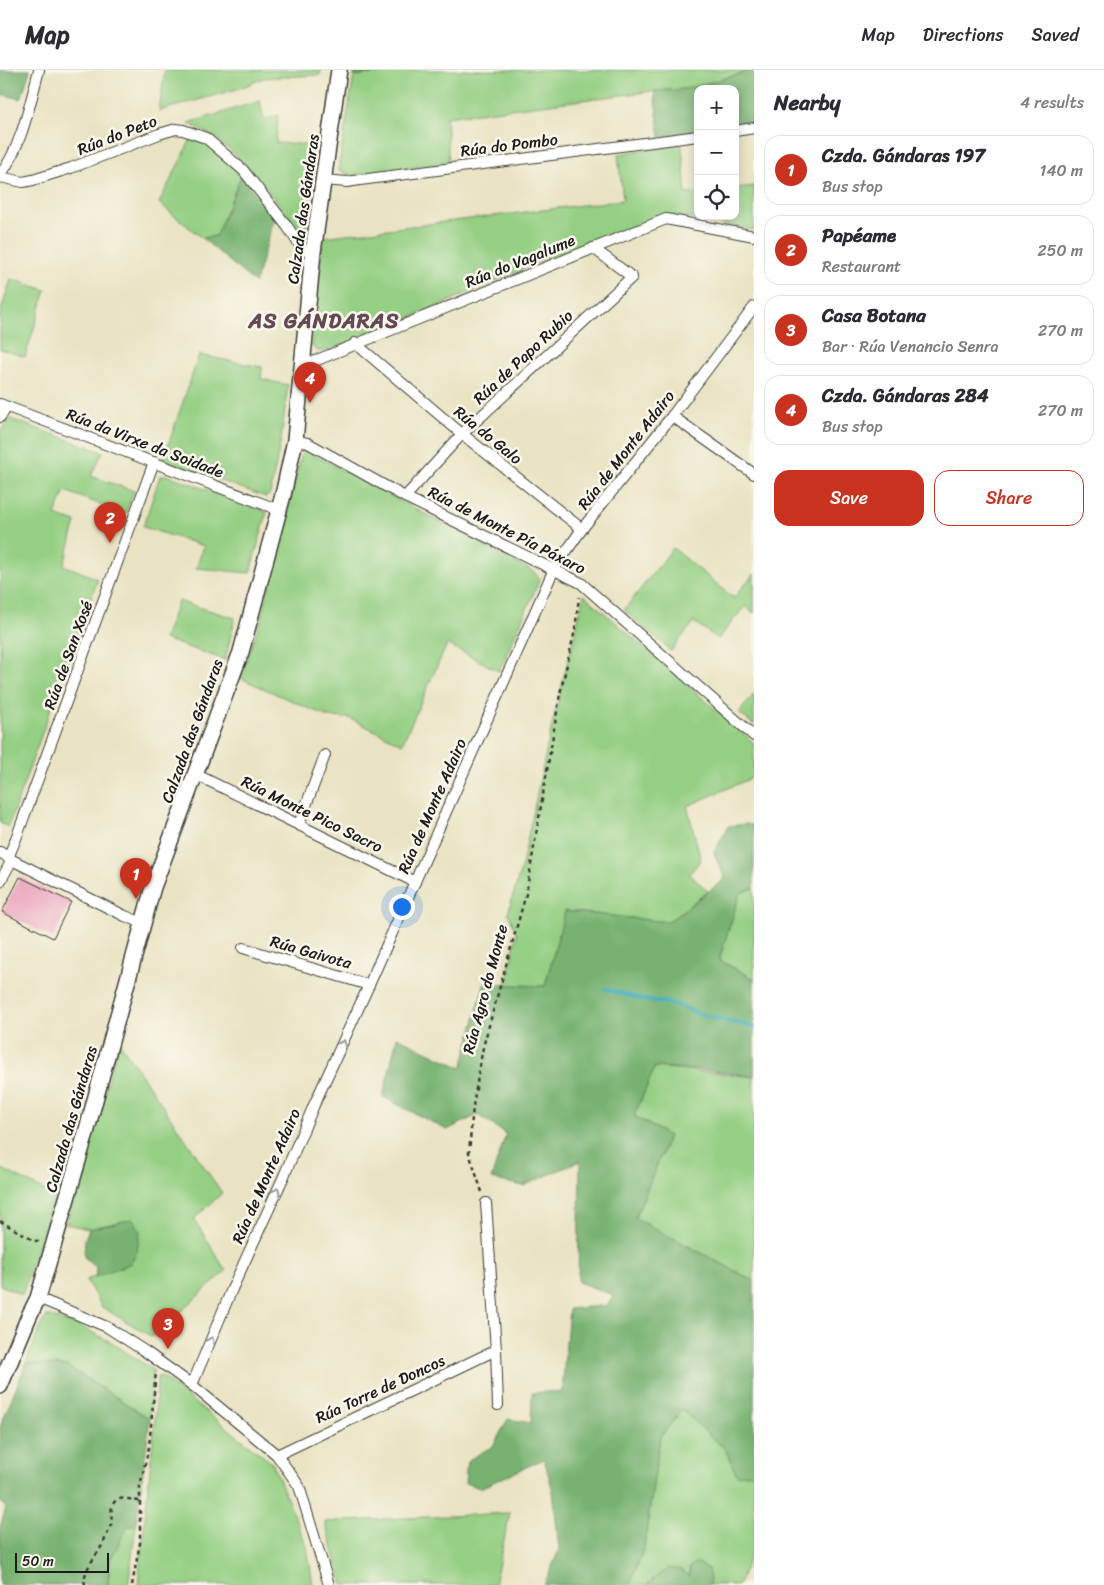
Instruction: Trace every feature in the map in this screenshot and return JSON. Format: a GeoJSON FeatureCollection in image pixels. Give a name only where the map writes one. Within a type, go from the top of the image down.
{"type":"FeatureCollection","features":[{"type":"Feature","properties":{"kind":"main road","name":"Calzada das Gándaras"},"geometry":{"type":"LineString","coordinates":[[0,1386],[38,1298],[153,887],[241,652],[279,510],[294,440],[313,252],[339,70]]}},
{"type":"Feature","properties":{"kind":"street","name":"Rúa do Peto"},"geometry":{"type":"LineString","coordinates":[[39,70],[16,147],[0,176],[23,182],[33,180],[71,168],[159,134],[183,130],[206,138],[243,170],[287,226],[302,250],[313,252]]}},
{"type":"Feature","properties":{"kind":"street"},"geometry":{"type":"LineString","coordinates":[[739,130],[754,128]]}},
{"type":"Feature","properties":{"kind":"street","name":"Rúa do Pombo"},"geometry":{"type":"LineString","coordinates":[[324,180],[346,182],[694,137]]}},
{"type":"Feature","properties":{"kind":"street","name":"Rúa do Vagalume"},"geometry":{"type":"LineString","coordinates":[[302,362],[312,362],[666,218],[754,236]]}},
{"type":"Feature","properties":{"kind":"street","name":"Rúa de Papo Rubio"},"geometry":{"type":"LineString","coordinates":[[405,496],[462,434],[632,277],[593,248]]}},
{"type":"Feature","properties":{"kind":"street","name":"Rúa de Monte Adairo"},"geometry":{"type":"LineString","coordinates":[[192,1385],[232,1289],[554,569],[582,529],[672,416],[754,307]]}},
{"type":"Feature","properties":{"kind":"street","name":"Rúa do Galo"},"geometry":{"type":"LineString","coordinates":[[355,343],[462,434],[582,529]]}},
{"type":"Feature","properties":{"kind":"street"},"geometry":{"type":"LineString","coordinates":[[0,417],[4,405]]}},
{"type":"Feature","properties":{"kind":"street","name":"Rúa da Virxe da Soidade"},"geometry":{"type":"LineString","coordinates":[[4,405],[279,510]]}},
{"type":"Feature","properties":{"kind":"street"},"geometry":{"type":"LineString","coordinates":[[672,416],[754,474]]}},
{"type":"Feature","properties":{"kind":"street","name":"Rúa de Monte Pía Páxaro"},"geometry":{"type":"LineString","coordinates":[[294,440],[308,443],[405,496],[581,583],[754,736]]}},
{"type":"Feature","properties":{"kind":"street","name":"Rúa de San Xosé"},"geometry":{"type":"LineString","coordinates":[[0,882],[7,857],[20,827],[154,462]]}},
{"type":"Feature","properties":{"kind":"street"},"geometry":{"type":"LineString","coordinates":[[298,824],[325,755]]}},
{"type":"Feature","properties":{"kind":"street","name":"Rúa Monte Pico Sacro"},"geometry":{"type":"LineString","coordinates":[[195,774],[415,882]]}},
{"type":"Feature","properties":{"kind":"street"},"geometry":{"type":"LineString","coordinates":[[7,857],[125,916],[143,923]]}},
{"type":"Feature","properties":{"kind":"street","name":"Rúa Gaivota"},"geometry":{"type":"LineString","coordinates":[[243,948],[369,985]]}},
{"type":"Feature","properties":{"kind":"street"},"geometry":{"type":"LineString","coordinates":[[486,1203],[498,1405]]}},
{"type":"Feature","properties":{"kind":"street"},"geometry":{"type":"LineString","coordinates":[[38,1298],[107,1327],[192,1385],[277,1455],[299,1486],[329,1585]]}},
{"type":"Feature","properties":{"kind":"street","name":"Rúa Torre de Doncos"},"geometry":{"type":"LineString","coordinates":[[277,1455],[496,1350]]}},
{"type":"Feature","properties":{"kind":"path","name":"Rúa Agro do Monte"},"geometry":{"type":"LineString","coordinates":[[486,1203],[469,1153],[473,1106],[483,1047],[526,894],[560,694],[575,630],[581,583]]}},
{"type":"Feature","properties":{"kind":"path"},"geometry":{"type":"LineString","coordinates":[[0,1221],[33,1240],[42,1242]]}},
{"type":"Feature","properties":{"kind":"path"},"geometry":{"type":"LineString","coordinates":[[132,1585],[140,1543],[140,1486],[149,1447],[155,1373],[160,1362]]}},
{"type":"Feature","properties":{"kind":"path"},"geometry":{"type":"LineString","coordinates":[[85,1585],[84,1582],[88,1569],[104,1542],[110,1527],[111,1506],[116,1500],[123,1498],[140,1501]]}},
{"type":"Feature","properties":{"kind":"green space"},"geometry":{"type":"Polygon","coordinates":[[[0,70],[30,70],[21,99],[0,94],[0,70]]]}},
{"type":"Feature","properties":{"kind":"green space"},"geometry":{"type":"Polygon","coordinates":[[[165,70],[321,70],[320,75],[263,78],[241,88],[159,111],[165,70]]]}},
{"type":"Feature","properties":{"kind":"green space"},"geometry":{"type":"Polygon","coordinates":[[[355,70],[402,70],[354,76],[355,70]]]}},
{"type":"Feature","properties":{"kind":"green space"},"geometry":{"type":"Polygon","coordinates":[[[402,70],[751,70],[700,85],[694,85],[694,87],[686,89],[654,91],[446,117],[449,163],[350,176],[338,169],[354,76],[402,70]]]}},
{"type":"Feature","properties":{"kind":"green space"},"geometry":{"type":"Polygon","coordinates":[[[754,70],[754,125],[739,127],[739,85],[700,85],[754,70]]]}},
{"type":"Feature","properties":{"kind":"green space"},"geometry":{"type":"Polygon","coordinates":[[[694,87],[694,133],[660,137],[654,91],[694,87]]]}},
{"type":"Feature","properties":{"kind":"green space"},"geometry":{"type":"Polygon","coordinates":[[[260,101],[264,120],[278,115],[276,143],[313,145],[306,229],[296,230],[270,193],[250,169],[228,148],[189,123],[260,101]]]}},
{"type":"Feature","properties":{"kind":"green space"},"geometry":{"type":"Polygon","coordinates":[[[192,137],[212,148],[241,176],[216,236],[202,238],[159,203],[192,137]]]}},
{"type":"Feature","properties":{"kind":"green space"},"geometry":{"type":"Polygon","coordinates":[[[682,144],[686,194],[694,193],[694,219],[662,215],[554,256],[370,335],[324,352],[318,351],[311,346],[323,237],[623,200],[618,154],[682,144]]]}},
{"type":"Feature","properties":{"kind":"green space"},"geometry":{"type":"Polygon","coordinates":[[[241,176],[275,217],[255,283],[202,238],[216,236],[241,176]]]}},
{"type":"Feature","properties":{"kind":"green space"},"geometry":{"type":"Polygon","coordinates":[[[754,186],[754,230],[701,220],[739,220],[739,188],[754,186]]]}},
{"type":"Feature","properties":{"kind":"green space"},"geometry":{"type":"Polygon","coordinates":[[[11,279],[46,290],[25,357],[0,349],[0,314],[11,279]]]}},
{"type":"Feature","properties":{"kind":"green space"},"geometry":{"type":"Polygon","coordinates":[[[199,355],[262,367],[261,379],[288,385],[281,440],[270,494],[266,497],[163,460],[199,355]]]}},
{"type":"Feature","properties":{"kind":"green space"},"geometry":{"type":"Polygon","coordinates":[[[10,419],[103,452],[91,476],[134,491],[125,514],[65,491],[55,515],[76,522],[64,565],[98,579],[8,827],[0,823],[0,432],[10,419]]]}},
{"type":"Feature","properties":{"kind":"green space"},"geometry":{"type":"Polygon","coordinates":[[[303,449],[534,572],[539,579],[499,671],[447,644],[402,744],[349,718],[328,717],[240,678],[261,619],[303,449]]]}},
{"type":"Feature","properties":{"kind":"green space"},"geometry":{"type":"Polygon","coordinates":[[[167,475],[267,512],[250,573],[196,568],[204,546],[143,527],[160,476],[167,475]]]}},
{"type":"Feature","properties":{"kind":"green space"},"geometry":{"type":"Polygon","coordinates":[[[673,548],[734,598],[754,573],[754,613],[745,606],[718,639],[694,622],[671,651],[624,610],[673,548]]]}},
{"type":"Feature","properties":{"kind":"green space"},"geometry":{"type":"Polygon","coordinates":[[[584,595],[754,743],[754,777],[687,806],[701,860],[689,874],[708,891],[668,922],[566,911],[545,986],[505,985],[517,934],[508,913],[522,865],[549,738],[584,595]]]}},
{"type":"Feature","properties":{"kind":"green space"},"geometry":{"type":"Polygon","coordinates":[[[178,601],[235,618],[225,660],[164,639],[178,601]]]}},
{"type":"Feature","properties":{"kind":"green space"},"geometry":{"type":"Polygon","coordinates":[[[754,694],[754,725],[739,713],[754,694]]]}},
{"type":"Feature","properties":{"kind":"green space"},"geometry":{"type":"Polygon","coordinates":[[[754,825],[754,888],[740,893],[719,960],[754,979],[754,1076],[705,1070],[655,1067],[634,1116],[669,1136],[635,1218],[754,1281],[754,1473],[737,1475],[725,1449],[682,1410],[660,1437],[644,1547],[630,1585],[544,1585],[559,1550],[553,1491],[544,1459],[480,1488],[465,1483],[467,1461],[493,1446],[508,1419],[531,1423],[532,1393],[562,1391],[569,1309],[608,1305],[613,1295],[578,1282],[580,1161],[523,1186],[491,1179],[506,1134],[478,1115],[447,1130],[383,1097],[397,1037],[462,1068],[484,984],[545,986],[565,911],[668,922],[725,879],[714,853],[728,826],[754,825]]]}},
{"type":"Feature","properties":{"kind":"green space"},"geometry":{"type":"Polygon","coordinates":[[[754,888],[754,979],[719,960],[740,893],[754,888]]]}},
{"type":"Feature","properties":{"kind":"green space"},"geometry":{"type":"Polygon","coordinates":[[[119,1042],[222,1193],[194,1219],[226,1271],[152,1337],[102,1307],[86,1280],[131,1263],[133,1219],[89,1229],[66,1224],[119,1042]]]}},
{"type":"Feature","properties":{"kind":"green space"},"geometry":{"type":"Polygon","coordinates":[[[655,1067],[754,1077],[754,1281],[635,1218],[669,1136],[634,1116],[655,1067]]]}},
{"type":"Feature","properties":{"kind":"green space"},"geometry":{"type":"Polygon","coordinates":[[[0,1168],[55,1196],[22,1295],[0,1285],[0,1168]]]}},
{"type":"Feature","properties":{"kind":"green space"},"geometry":{"type":"Polygon","coordinates":[[[133,1219],[140,1231],[137,1251],[131,1263],[95,1277],[96,1267],[84,1257],[85,1239],[89,1229],[133,1219]]]}},
{"type":"Feature","properties":{"kind":"green space"},"geometry":{"type":"Polygon","coordinates":[[[47,1316],[76,1324],[111,1342],[153,1370],[150,1419],[67,1366],[26,1363],[42,1323],[47,1316]]]}},
{"type":"Feature","properties":{"kind":"green space"},"geometry":{"type":"Polygon","coordinates":[[[26,1363],[67,1366],[150,1419],[136,1526],[128,1526],[110,1560],[108,1585],[0,1585],[0,1527],[6,1508],[0,1501],[0,1427],[26,1363]]]}},
{"type":"Feature","properties":{"kind":"green space"},"geometry":{"type":"Polygon","coordinates":[[[161,1376],[273,1464],[307,1547],[313,1585],[138,1585],[155,1421],[157,1377],[161,1376]]]}},
{"type":"Feature","properties":{"kind":"green space"},"geometry":{"type":"Polygon","coordinates":[[[682,1410],[725,1449],[737,1475],[754,1473],[754,1546],[739,1585],[709,1585],[710,1579],[690,1577],[668,1568],[646,1585],[630,1585],[644,1547],[660,1437],[682,1410]]]}},
{"type":"Feature","properties":{"kind":"green space"},"geometry":{"type":"Polygon","coordinates":[[[510,1513],[494,1585],[343,1585],[325,1522],[510,1513]]]}},
{"type":"Feature","properties":{"kind":"green space"},"geometry":{"type":"Polygon","coordinates":[[[128,1525],[136,1526],[128,1585],[108,1585],[110,1560],[128,1525]]]}},
{"type":"Feature","properties":{"kind":"green space"},"geometry":{"type":"Polygon","coordinates":[[[697,1562],[708,1569],[709,1585],[646,1585],[668,1568],[678,1569],[690,1576],[689,1568],[697,1562]]]}},
{"type":"Feature","properties":{"kind":"building"},"geometry":{"type":"Polygon","coordinates":[[[20,877],[71,902],[53,938],[2,912],[20,877]]]}},
{"type":"Feature","properties":{"kind":"waterway"},"geometry":{"type":"LineString","coordinates":[[605,989],[644,1000],[674,1004],[702,1015],[754,1027]]}},
{"type":"Feature","properties":{"kind":"place","name":"Czda. Gándaras 284"},"geometry":{"type":"Point","coordinates":[310,403]}},
{"type":"Feature","properties":{"kind":"place","name":"Papéame"},"geometry":{"type":"Point","coordinates":[110,543]}},
{"type":"Feature","properties":{"kind":"place","name":"Czda. Gándaras 197"},"geometry":{"type":"Point","coordinates":[136,899]}},
{"type":"Feature","properties":{"kind":"place","name":"Casa Botana"},"geometry":{"type":"Point","coordinates":[168,1349]}},
{"type":"Feature","properties":{"kind":"district","name":"AS GÁNDARAS"},"geometry":{"type":"Point","coordinates":[324,321]}}]}
